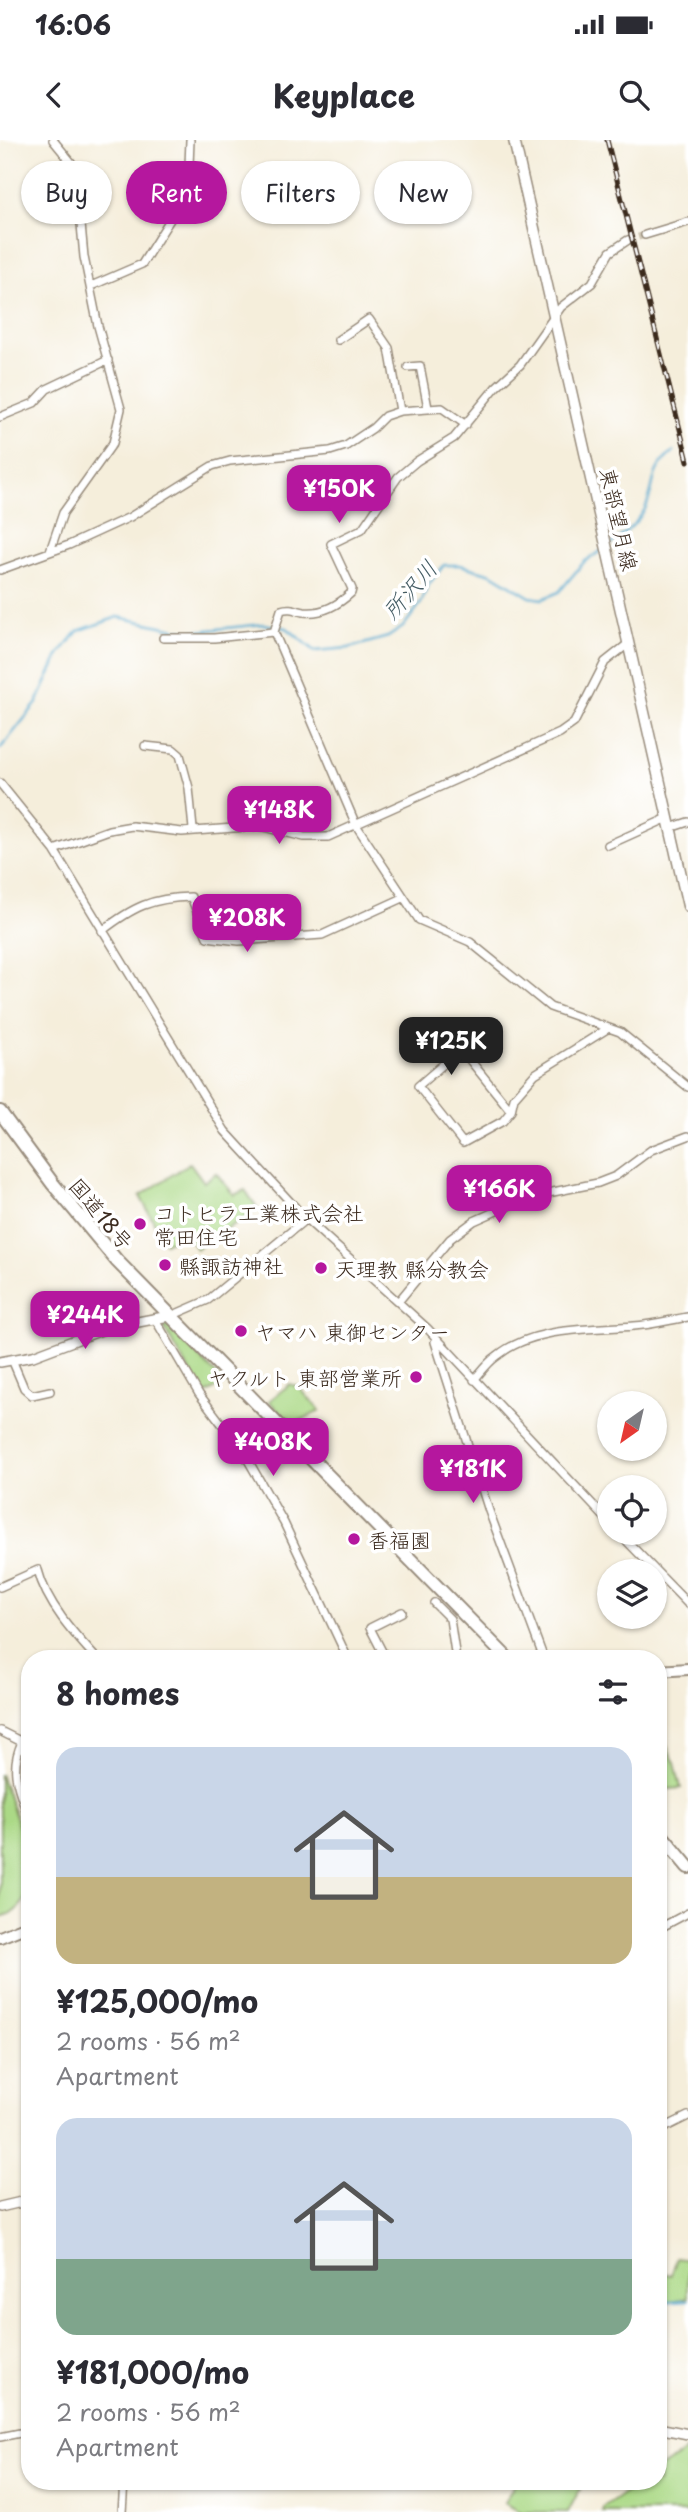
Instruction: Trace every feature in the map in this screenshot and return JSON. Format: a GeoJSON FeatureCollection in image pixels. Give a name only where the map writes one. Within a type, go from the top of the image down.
{"type":"FeatureCollection","features":[{"type":"Feature","properties":{"kind":"highway","name":"国道18号"},"geometry":{"type":"LineString","coordinates":[[0,1112],[109,1252],[499,1650]]}},
{"type":"Feature","properties":{"kind":"highway"},"geometry":{"type":"LineString","coordinates":[[667,1842],[688,1867]]}},
{"type":"Feature","properties":{"kind":"main road","name":"東部望月線"},"geometry":{"type":"LineString","coordinates":[[514,140],[688,906]]}},
{"type":"Feature","properties":{"kind":"main road"},"geometry":{"type":"LineString","coordinates":[[667,1670],[688,1669]]}},
{"type":"Feature","properties":{"kind":"main road"},"geometry":{"type":"LineString","coordinates":[[0,1937],[21,1929]]}},
{"type":"Feature","properties":{"kind":"street"},"geometry":{"type":"LineString","coordinates":[[50,551],[63,513],[113,443],[121,409],[84,257],[77,181],[71,162],[53,140]]}},
{"type":"Feature","properties":{"kind":"street"},"geometry":{"type":"LineString","coordinates":[[91,286],[142,264],[188,191],[190,140]]}},
{"type":"Feature","properties":{"kind":"street"},"geometry":{"type":"LineString","coordinates":[[645,235],[688,222]]}},
{"type":"Feature","properties":{"kind":"street"},"geometry":{"type":"LineString","coordinates":[[628,240],[610,252],[592,283],[554,315],[520,365],[496,387],[454,438],[398,477],[362,529],[331,544],[352,589],[351,593],[328,609],[307,612],[289,608],[281,610],[274,632],[356,825],[419,920],[470,942],[550,1007],[620,1032],[688,1087]]}},
{"type":"Feature","properties":{"kind":"street"},"geometry":{"type":"LineString","coordinates":[[338,340],[369,319],[389,348],[400,411]]}},
{"type":"Feature","properties":{"kind":"street"},"geometry":{"type":"LineString","coordinates":[[0,417],[34,403],[47,389],[108,360]]}},
{"type":"Feature","properties":{"kind":"street"},"geometry":{"type":"LineString","coordinates":[[408,367],[420,366],[428,408]]}},
{"type":"Feature","properties":{"kind":"street"},"geometry":{"type":"LineString","coordinates":[[0,570],[151,506],[212,466],[230,461],[330,451],[345,446],[373,428],[385,416],[400,411],[442,408],[466,425]]}},
{"type":"Feature","properties":{"kind":"street"},"geometry":{"type":"LineString","coordinates":[[163,638],[214,638],[274,632]]}},
{"type":"Feature","properties":{"kind":"street"},"geometry":{"type":"LineString","coordinates":[[54,850],[109,830],[132,826],[182,832],[192,829],[259,826],[316,838],[328,837],[560,733],[574,723],[605,662],[629,643]]}},
{"type":"Feature","properties":{"kind":"street"},"geometry":{"type":"LineString","coordinates":[[145,746],[173,750],[180,755],[190,788],[192,829]]}},
{"type":"Feature","properties":{"kind":"street"},"geometry":{"type":"LineString","coordinates":[[0,783],[54,850],[225,1131],[263,1176],[398,1302],[597,1509]]}},
{"type":"Feature","properties":{"kind":"street"},"geometry":{"type":"LineString","coordinates":[[608,845],[669,823],[688,822]]}},
{"type":"Feature","properties":{"kind":"street"},"geometry":{"type":"LineString","coordinates":[[102,932],[132,908],[166,897],[191,897],[207,937],[239,941],[322,935],[403,898]]}},
{"type":"Feature","properties":{"kind":"street"},"geometry":{"type":"LineString","coordinates":[[511,1111],[461,1049],[418,1086],[463,1143],[503,1121],[511,1111],[514,1098],[535,1074],[607,1029]]}},
{"type":"Feature","properties":{"kind":"street"},"geometry":{"type":"LineString","coordinates":[[398,1302],[450,1239],[474,1221],[528,1197],[598,1183],[616,1176],[651,1150],[688,1136]]}},
{"type":"Feature","properties":{"kind":"street"},"geometry":{"type":"LineString","coordinates":[[0,1362],[13,1362],[96,1332],[169,1316],[208,1300],[306,1219]]}},
{"type":"Feature","properties":{"kind":"street"},"geometry":{"type":"LineString","coordinates":[[474,1380],[497,1356],[514,1346],[548,1335],[578,1328],[635,1326],[688,1317]]}},
{"type":"Feature","properties":{"kind":"street"},"geometry":{"type":"LineString","coordinates":[[155,1319],[198,1394],[244,1453],[284,1523],[344,1650]]}},
{"type":"Feature","properties":{"kind":"street"},"geometry":{"type":"LineString","coordinates":[[434,1338],[489,1511],[539,1650]]}},
{"type":"Feature","properties":{"kind":"street"},"geometry":{"type":"LineString","coordinates":[[13,1362],[24,1388],[32,1395],[50,1391]]}},
{"type":"Feature","properties":{"kind":"street"},"geometry":{"type":"LineString","coordinates":[[631,1545],[688,1604]]}},
{"type":"Feature","properties":{"kind":"street"},"geometry":{"type":"LineString","coordinates":[[0,1587],[38,1570],[41,1584],[71,1629],[89,1650]]}},
{"type":"Feature","properties":{"kind":"street"},"geometry":{"type":"LineString","coordinates":[[434,1602],[450,1619],[455,1650]]}},
{"type":"Feature","properties":{"kind":"street"},"geometry":{"type":"LineString","coordinates":[[381,1650],[370,1628],[402,1612]]}},
{"type":"Feature","properties":{"kind":"street"},"geometry":{"type":"LineString","coordinates":[[0,1731],[21,1739]]}},
{"type":"Feature","properties":{"kind":"street"},"geometry":{"type":"LineString","coordinates":[[21,1748],[14,1758],[14,1773],[21,1794]]}},
{"type":"Feature","properties":{"kind":"street"},"geometry":{"type":"LineString","coordinates":[[667,1924],[688,1913]]}},
{"type":"Feature","properties":{"kind":"street"},"geometry":{"type":"LineString","coordinates":[[667,2126],[688,2116]]}},
{"type":"Feature","properties":{"kind":"street"},"geometry":{"type":"LineString","coordinates":[[0,2207],[21,2202]]}},
{"type":"Feature","properties":{"kind":"street"},"geometry":{"type":"LineString","coordinates":[[667,2430],[688,2434]]}},
{"type":"Feature","properties":{"kind":"street"},"geometry":{"type":"LineString","coordinates":[[0,2437],[21,2433]]}},
{"type":"Feature","properties":{"kind":"street"},"geometry":{"type":"LineString","coordinates":[[122,2512],[123,2490]]}},
{"type":"Feature","properties":{"kind":"green space"},"geometry":{"type":"Polygon","coordinates":[[[190,1163],[204,1182],[216,1173],[234,1195],[245,1190],[258,1209],[196,1249],[185,1233],[165,1243],[140,1196],[190,1163]]]}},
{"type":"Feature","properties":{"kind":"green space"},"geometry":{"type":"Polygon","coordinates":[[[162,1325],[168,1326],[225,1383],[204,1395],[162,1325]]]}},
{"type":"Feature","properties":{"kind":"green space"},"geometry":{"type":"Polygon","coordinates":[[[290,1384],[299,1387],[320,1411],[292,1425],[269,1401],[290,1384]]]}},
{"type":"Feature","properties":{"kind":"green space"},"geometry":{"type":"Polygon","coordinates":[[[667,1747],[675,1763],[681,1788],[667,1790],[667,1747]]]}},
{"type":"Feature","properties":{"kind":"green space"},"geometry":{"type":"Polygon","coordinates":[[[0,1774],[21,1835],[21,1903],[17,1909],[0,1917],[0,1774]]]}},
{"type":"Feature","properties":{"kind":"green space"},"geometry":{"type":"Polygon","coordinates":[[[677,2258],[688,2260],[688,2298],[667,2302],[667,2274],[671,2275],[677,2258]]]}},
{"type":"Feature","properties":{"kind":"green space"},"geometry":{"type":"Polygon","coordinates":[[[688,2449],[688,2512],[602,2512],[603,2508],[629,2490],[667,2490],[667,2464],[688,2449]]]}},
{"type":"Feature","properties":{"kind":"green space"},"geometry":{"type":"Polygon","coordinates":[[[511,2490],[579,2490],[568,2512],[521,2512],[504,2503],[511,2490]]]}},
{"type":"Feature","properties":{"kind":"waterway","name":"所沢川"},"geometry":{"type":"LineString","coordinates":[[610,545],[642,514],[656,472],[674,451]]}},
{"type":"Feature","properties":{"kind":"waterway","name":"所沢川"},"geometry":{"type":"LineString","coordinates":[[0,749],[37,703],[59,654],[78,631],[118,617],[189,632],[263,624],[287,628],[315,651],[349,648],[388,637],[403,627],[444,565],[460,565],[492,574],[530,597],[542,599],[559,592],[584,562],[604,549]]}},
{"type":"Feature","properties":{"kind":"waterway"},"geometry":{"type":"LineString","coordinates":[[667,2301],[688,2300]]}},
{"type":"Feature","properties":{"kind":"tunnel"},"geometry":{"type":"LineString","coordinates":[[628,240],[645,235]]}},
{"type":"Feature","properties":{"kind":"railway"},"geometry":{"type":"LineString","coordinates":[[607,140],[688,461]]}},
{"type":"Feature","properties":{"kind":"place","name":"コトヒラ工業株式会社 常田住宅"},"geometry":{"type":"Point","coordinates":[140,1224]}},
{"type":"Feature","properties":{"kind":"place","name":"縣諏訪神社"},"geometry":{"type":"Point","coordinates":[165,1265]}},
{"type":"Feature","properties":{"kind":"place","name":"天理教 縣分教会"},"geometry":{"type":"Point","coordinates":[321,1268]}},
{"type":"Feature","properties":{"kind":"place","name":"ヤマハ 東御センター"},"geometry":{"type":"Point","coordinates":[241,1331]}},
{"type":"Feature","properties":{"kind":"place","name":"ヤクルト 東部営業所"},"geometry":{"type":"Point","coordinates":[416,1377]}},
{"type":"Feature","properties":{"kind":"place","name":"香福園"},"geometry":{"type":"Point","coordinates":[354,1539]}}]}
